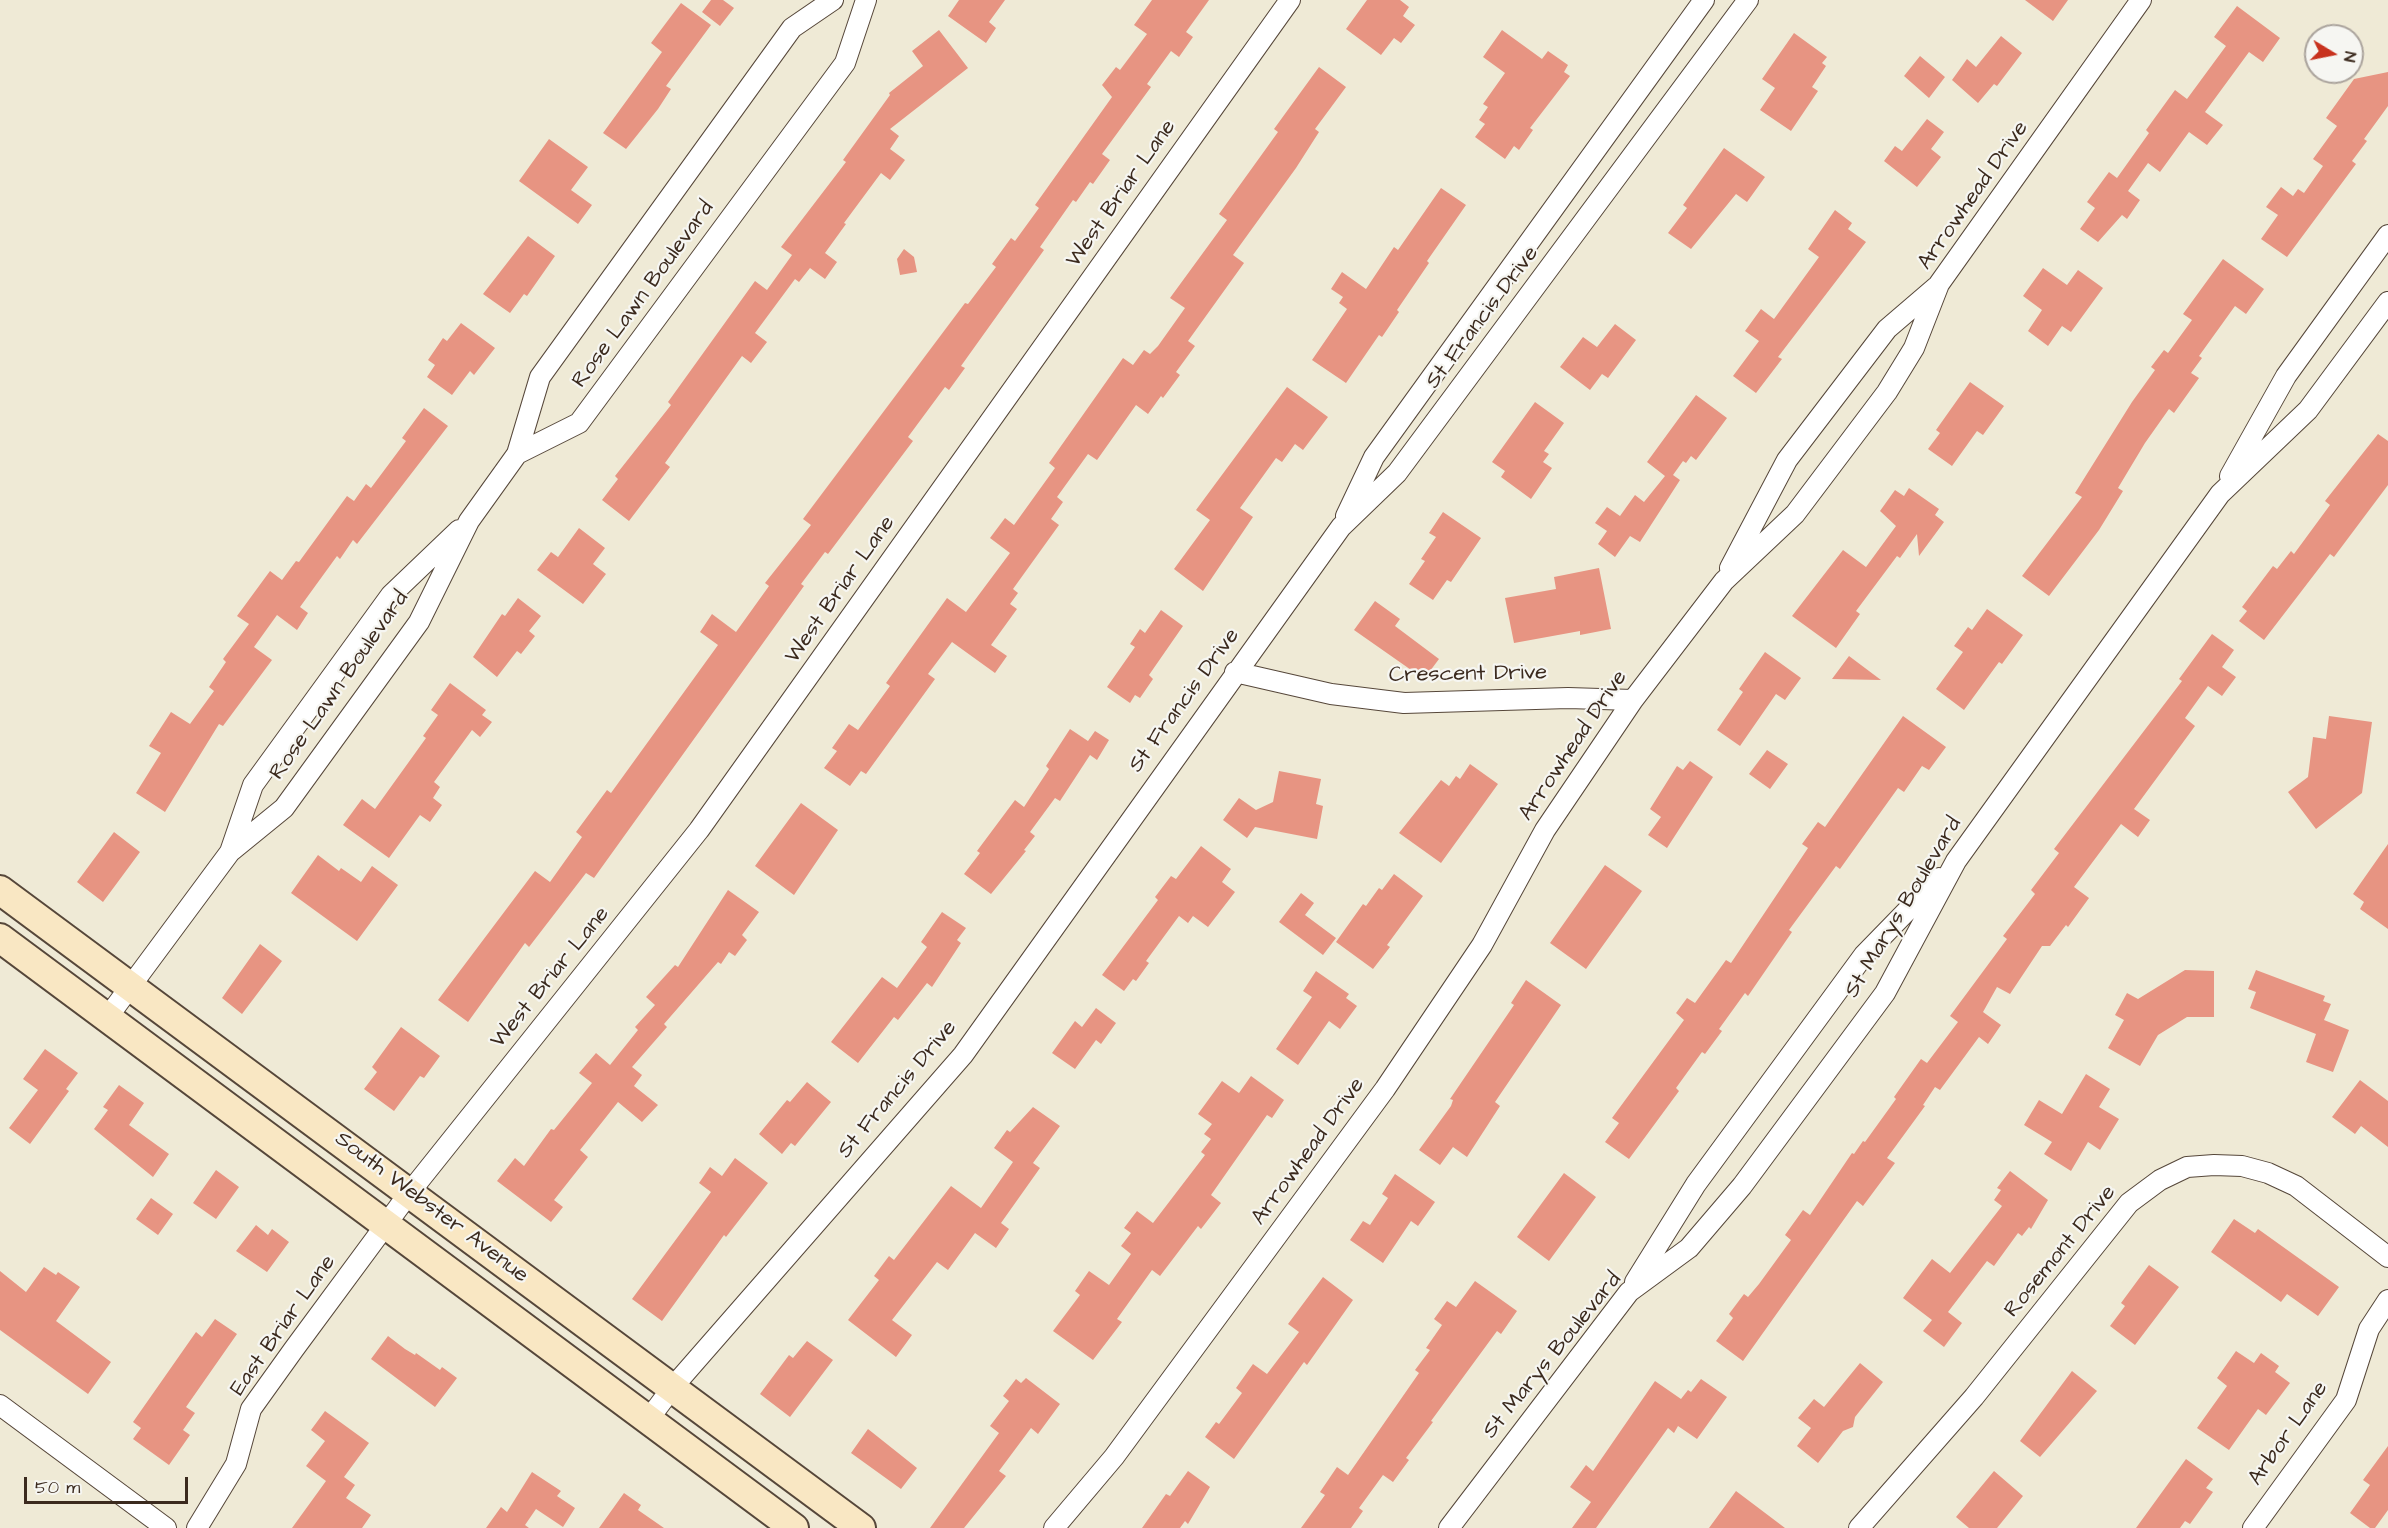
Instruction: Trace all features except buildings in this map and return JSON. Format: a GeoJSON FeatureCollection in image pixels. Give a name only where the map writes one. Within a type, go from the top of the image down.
{"type":"FeatureCollection","features":[{"type":"Feature","properties":{"kind":"main road","name":"South Webster Avenue"},"geometry":{"type":"LineString","coordinates":[[0,890],[861,1528]]}},
{"type":"Feature","properties":{"kind":"main road","name":"South Webster Avenue"},"geometry":{"type":"LineString","coordinates":[[0,938],[794,1528]]}},
{"type":"Feature","properties":{"kind":"street"},"geometry":{"type":"LineString","coordinates":[[517,454],[540,377],[792,28],[833,0]]}},
{"type":"Feature","properties":{"kind":"street","name":"Rose Lawn Boulevard"},"geometry":{"type":"LineString","coordinates":[[107,1018],[230,852],[284,808],[419,622],[468,521],[517,454],[579,423],[845,63],[866,0]]}},
{"type":"Feature","properties":{"kind":"street","name":"West Briar Lane"},"geometry":{"type":"LineString","coordinates":[[410,1192],[699,831],[1290,0]]}},
{"type":"Feature","properties":{"kind":"street"},"geometry":{"type":"LineString","coordinates":[[1341,527],[1374,458],[1704,0]]}},
{"type":"Feature","properties":{"kind":"street","name":"St Francis Drive"},"geometry":{"type":"LineString","coordinates":[[648,1419],[672,1388],[963,1054],[1341,527],[1397,473],[1748,0]]}},
{"type":"Feature","properties":{"kind":"street","name":"Arrowhead Drive"},"geometry":{"type":"LineString","coordinates":[[1054,1528],[1114,1457],[1385,1089],[1482,945],[1545,830],[1633,700],[1724,581],[1795,514],[1856,435],[1914,348],[1940,284],[2141,0]]}},
{"type":"Feature","properties":{"kind":"street"},"geometry":{"type":"LineString","coordinates":[[2220,494],[2286,376],[2388,235]]}},
{"type":"Feature","properties":{"kind":"street"},"geometry":{"type":"LineString","coordinates":[[1724,581],[1766,494],[1786,460],[1887,329],[1940,284]]}},
{"type":"Feature","properties":{"kind":"street","name":"St Marys Boulevard"},"geometry":{"type":"LineString","coordinates":[[1449,1528],[1629,1292],[1689,1248],[1742,1186],[1885,993],[1956,861],[2220,494],[2308,410],[2388,302]]}},
{"type":"Feature","properties":{"kind":"street"},"geometry":{"type":"LineString","coordinates":[[230,852],[253,785],[391,595],[468,521]]}},
{"type":"Feature","properties":{"kind":"street","name":"Crescent Drive"},"geometry":{"type":"LineString","coordinates":[[1235,672],[1331,693],[1404,704],[1569,698],[1633,700]]}},
{"type":"Feature","properties":{"kind":"street"},"geometry":{"type":"LineString","coordinates":[[1629,1292],[1696,1184],[1864,956],[1956,861]]}},
{"type":"Feature","properties":{"kind":"street","name":"Rosemont Drive"},"geometry":{"type":"LineString","coordinates":[[1859,1528],[1974,1397],[2129,1203],[2160,1180],[2187,1167],[2242,1166],[2268,1173],[2296,1186],[2388,1257]]}},
{"type":"Feature","properties":{"kind":"street","name":"East Briar Lane"},"geometry":{"type":"LineString","coordinates":[[197,1528],[236,1464],[252,1409],[410,1192]]}},
{"type":"Feature","properties":{"kind":"street","name":"Arbor Lane"},"geometry":{"type":"LineString","coordinates":[[2253,1528],[2346,1400],[2369,1329],[2388,1300]]}},
{"type":"Feature","properties":{"kind":"street"},"geometry":{"type":"LineString","coordinates":[[0,1406],[166,1528]]}}]}
